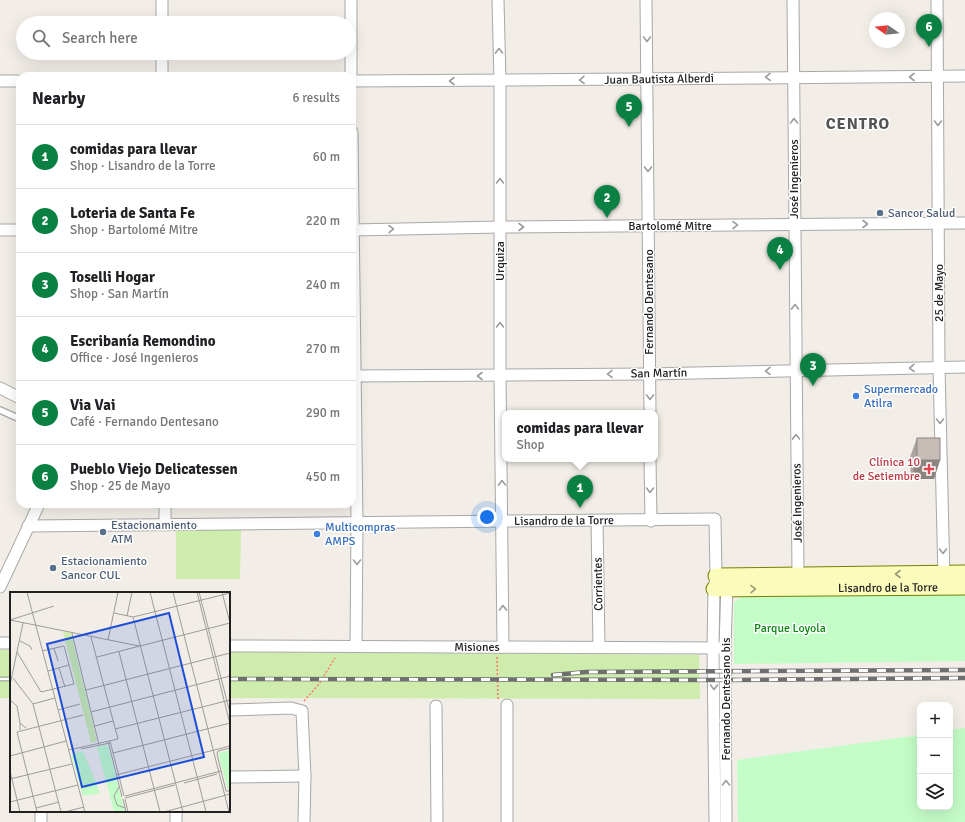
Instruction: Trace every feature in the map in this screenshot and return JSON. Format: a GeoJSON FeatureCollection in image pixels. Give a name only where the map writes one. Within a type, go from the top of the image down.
{"type":"FeatureCollection","features":[{"type":"Feature","properties":{"kind":"street"},"geometry":{"type":"LineString","coordinates":[[162,0],[162,16]]}},
{"type":"Feature","properties":{"kind":"street"},"geometry":{"type":"LineString","coordinates":[[351,0],[351,16]]}},
{"type":"Feature","properties":{"kind":"street","name":"Urquiza"},"geometry":{"type":"LineString","coordinates":[[498,0],[500,81],[500,376],[502,522],[500,647]]}},
{"type":"Feature","properties":{"kind":"street","name":"Fernando Dentesano"},"geometry":{"type":"LineString","coordinates":[[646,0],[650,410]]}},
{"type":"Feature","properties":{"kind":"street","name":"José Ingenieros"},"geometry":{"type":"LineString","coordinates":[[793,0],[798,574]]}},
{"type":"Feature","properties":{"kind":"street","name":"25 de Mayo"},"geometry":{"type":"LineString","coordinates":[[937,0],[939,367],[944,580]]}},
{"type":"Feature","properties":{"kind":"street"},"geometry":{"type":"LineString","coordinates":[[162,60],[162,72]]}},
{"type":"Feature","properties":{"kind":"street"},"geometry":{"type":"LineString","coordinates":[[351,60],[351,72]]}},
{"type":"Feature","properties":{"kind":"street","name":"Juan Bautista Alberdi"},"geometry":{"type":"LineString","coordinates":[[356,81],[965,76]]}},
{"type":"Feature","properties":{"kind":"street"},"geometry":{"type":"LineString","coordinates":[[0,81],[16,81]]}},
{"type":"Feature","properties":{"kind":"street","name":"Bartolomé Mitre"},"geometry":{"type":"LineString","coordinates":[[356,230],[500,227],[965,224]]}},
{"type":"Feature","properties":{"kind":"street"},"geometry":{"type":"LineString","coordinates":[[0,230],[16,230]]}},
{"type":"Feature","properties":{"kind":"street","name":"San Martín"},"geometry":{"type":"LineString","coordinates":[[356,376],[649,374],[965,367]]}},
{"type":"Feature","properties":{"kind":"street"},"geometry":{"type":"LineString","coordinates":[[0,388],[16,396]]}},
{"type":"Feature","properties":{"kind":"street"},"geometry":{"type":"LineString","coordinates":[[650,462],[651,521]]}},
{"type":"Feature","properties":{"kind":"street"},"geometry":{"type":"LineString","coordinates":[[0,587],[37,508]]}},
{"type":"Feature","properties":{"kind":"street"},"geometry":{"type":"LineString","coordinates":[[165,508],[166,525]]}},
{"type":"Feature","properties":{"kind":"street"},"geometry":{"type":"LineString","coordinates":[[356,508],[356,646]]}},
{"type":"Feature","properties":{"kind":"street","name":"Lisandro de la Torre"},"geometry":{"type":"LineString","coordinates":[[28,526],[651,521],[716,519],[721,582]]}},
{"type":"Feature","properties":{"kind":"street","name":"Corrientes"},"geometry":{"type":"LineString","coordinates":[[597,521],[599,647]]}},
{"type":"Feature","properties":{"kind":"street","name":"Lisandro de la Torre"},"geometry":{"type":"LineString","coordinates":[[721,582],[798,574],[944,580],[965,587]]}},
{"type":"Feature","properties":{"kind":"street","name":"Lisandro de la Torre"},"geometry":{"type":"LineString","coordinates":[[721,582],[944,580],[965,574]]}},
{"type":"Feature","properties":{"kind":"street","name":"Fernando Dentesano bis"},"geometry":{"type":"LineString","coordinates":[[715,822],[713,648],[721,582]]}},
{"type":"Feature","properties":{"kind":"street","name":"Fernando Dentesano bis"},"geometry":{"type":"LineString","coordinates":[[721,582],[725,648],[726,822]]}},
{"type":"Feature","properties":{"kind":"street","name":"Misiones"},"geometry":{"type":"LineString","coordinates":[[230,646],[725,648]]}},
{"type":"Feature","properties":{"kind":"street"},"geometry":{"type":"LineString","coordinates":[[502,705],[507,822]]}},
{"type":"Feature","properties":{"kind":"street"},"geometry":{"type":"LineString","coordinates":[[436,706],[437,822]]}},
{"type":"Feature","properties":{"kind":"street"},"geometry":{"type":"LineString","coordinates":[[230,710],[291,708],[302,711],[305,776],[304,822]]}},
{"type":"Feature","properties":{"kind":"street"},"geometry":{"type":"LineString","coordinates":[[230,776],[305,776]]}},
{"type":"Feature","properties":{"kind":"lane"},"geometry":{"type":"LineString","coordinates":[[0,410],[16,418]]}},
{"type":"Feature","properties":{"kind":"path"},"geometry":{"type":"LineString","coordinates":[[302,711],[304,700],[319,684],[337,654],[338,646]]}},
{"type":"Feature","properties":{"kind":"path"},"geometry":{"type":"LineString","coordinates":[[500,647],[502,705]]}},
{"type":"Feature","properties":{"kind":"green space"},"geometry":{"type":"Polygon","coordinates":[[[176,529],[241,529],[240,579],[176,579],[176,529]]]}},
{"type":"Feature","properties":{"kind":"green space","name":"Parque Loyola"},"geometry":{"type":"Polygon","coordinates":[[[965,591],[965,661],[734,664],[734,602],[747,593],[965,591]]]}},
{"type":"Feature","properties":{"kind":"green space"},"geometry":{"type":"Polygon","coordinates":[[[0,650],[10,650],[10,698],[0,698],[0,650]]]}},
{"type":"Feature","properties":{"kind":"green space"},"geometry":{"type":"Polygon","coordinates":[[[230,652],[699,655],[700,699],[230,698],[230,652]]]}},
{"type":"Feature","properties":{"kind":"green space"},"geometry":{"type":"Polygon","coordinates":[[[965,728],[965,822],[738,822],[737,760],[917,735],[917,810],[953,810],[953,730],[965,728]]]}},
{"type":"Feature","properties":{"kind":"building"},"geometry":{"type":"Polygon","coordinates":[[[917,438],[940,438],[940,460],[917,460],[917,438]]]}},
{"type":"Feature","properties":{"kind":"railway"},"geometry":{"type":"LineString","coordinates":[[553,675],[586,672],[965,670]]}},
{"type":"Feature","properties":{"kind":"railway"},"geometry":{"type":"LineString","coordinates":[[230,679],[726,680],[965,678]]}},
{"type":"Feature","properties":{"kind":"railway"},"geometry":{"type":"LineString","coordinates":[[0,679],[10,679]]}},
{"type":"Feature","properties":{"kind":"place","name":"Pueblo Viejo Delicatessen"},"geometry":{"type":"Point","coordinates":[929,47]}},
{"type":"Feature","properties":{"kind":"place","name":"Via Vai"},"geometry":{"type":"Point","coordinates":[629,127]}},
{"type":"Feature","properties":{"kind":"place","name":"Sancor Salud"},"geometry":{"type":"Point","coordinates":[880,213]}},
{"type":"Feature","properties":{"kind":"place","name":"Loteria de Santa Fe"},"geometry":{"type":"Point","coordinates":[607,218]}},
{"type":"Feature","properties":{"kind":"place","name":"Escribanía Remondino"},"geometry":{"type":"Point","coordinates":[780,270]}},
{"type":"Feature","properties":{"kind":"place","name":"Toselli Hogar"},"geometry":{"type":"Point","coordinates":[813,386]}},
{"type":"Feature","properties":{"kind":"place","name":"Supermercado Atilra"},"geometry":{"type":"Point","coordinates":[856,396]}},
{"type":"Feature","properties":{"kind":"place","name":"Clínica 10 de Setiembre"},"geometry":{"type":"Point","coordinates":[929,469]}},
{"type":"Feature","properties":{"kind":"place","name":"comidas para llevar"},"geometry":{"type":"Point","coordinates":[580,508]}},
{"type":"Feature","properties":{"kind":"place","name":"Estacionamiento ATM"},"geometry":{"type":"Point","coordinates":[103,532]}},
{"type":"Feature","properties":{"kind":"place","name":"Multicompras AMPS"},"geometry":{"type":"Point","coordinates":[317,534]}},
{"type":"Feature","properties":{"kind":"place","name":"Estacionamiento Sancor CUL"},"geometry":{"type":"Point","coordinates":[53,568]}},
{"type":"Feature","properties":{"kind":"district","name":"CENTRO"},"geometry":{"type":"Point","coordinates":[858,123]}}]}
